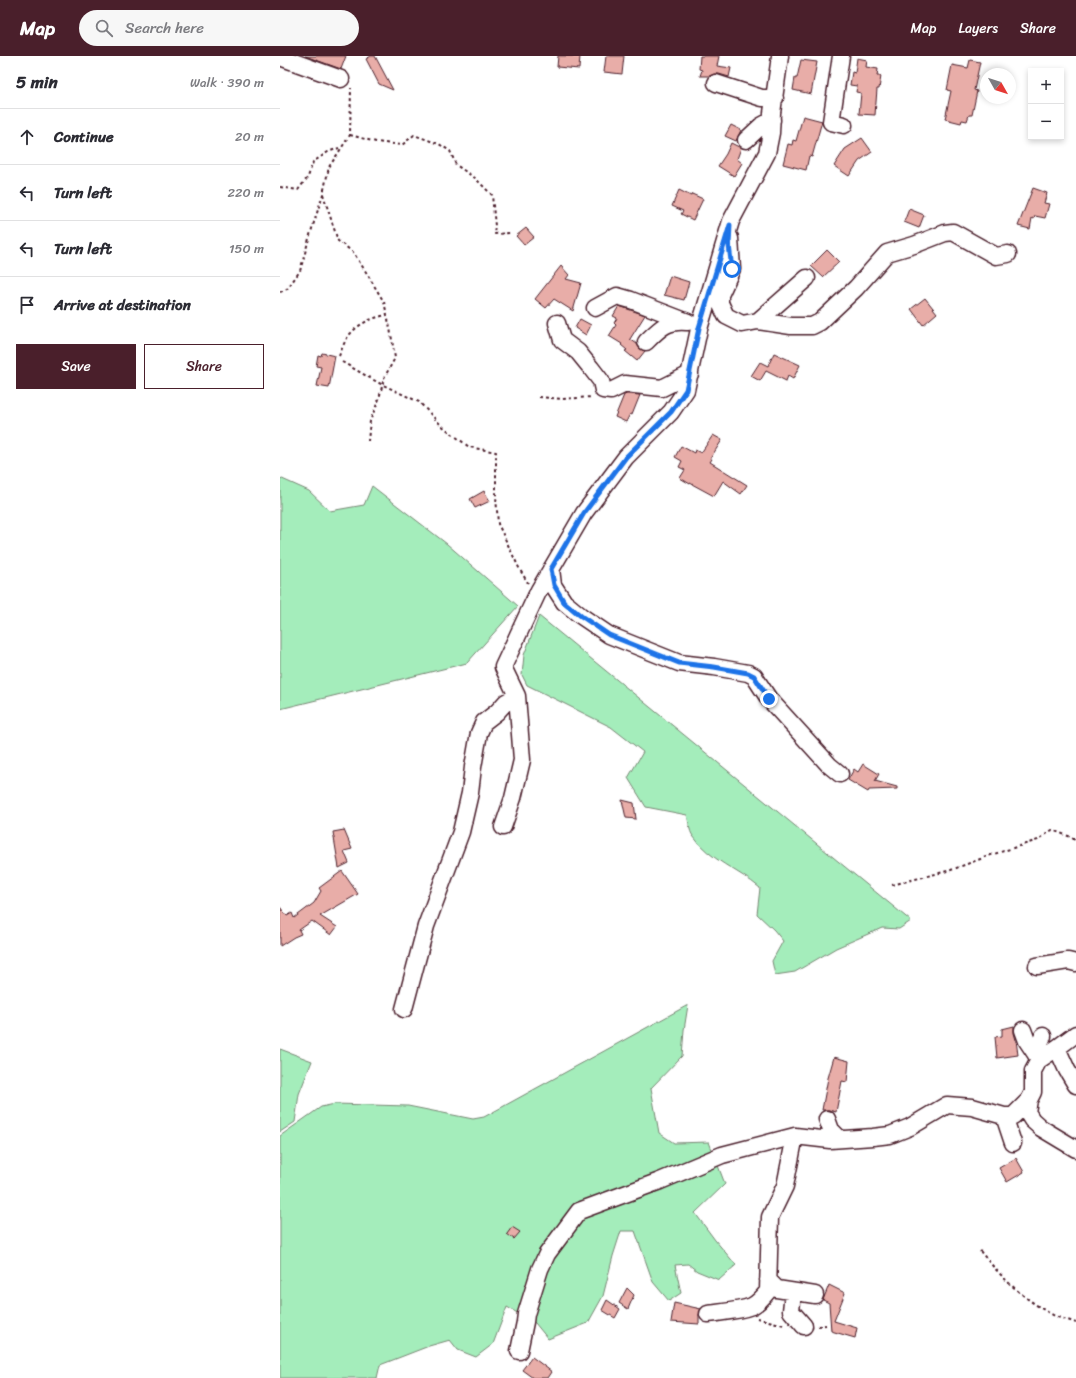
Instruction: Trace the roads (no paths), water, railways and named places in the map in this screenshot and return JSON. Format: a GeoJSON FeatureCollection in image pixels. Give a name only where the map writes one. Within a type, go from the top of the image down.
{"type":"FeatureCollection","features":[{"type":"Feature","properties":{"kind":"street"},"geometry":{"type":"LineString","coordinates":[[503,827],[513,798],[522,760],[517,696],[503,667],[538,590],[584,513],[626,457],[671,412],[686,390],[690,374],[694,323],[730,225],[743,195],[767,153],[771,133],[780,56]]}},
{"type":"Feature","properties":{"kind":"street"},"geometry":{"type":"LineString","coordinates":[[841,56],[831,122],[844,125]]}},
{"type":"Feature","properties":{"kind":"street"},"geometry":{"type":"LineString","coordinates":[[280,57],[341,79]]}},
{"type":"Feature","properties":{"kind":"street"},"geometry":{"type":"LineString","coordinates":[[716,82],[762,98],[774,98]]}},
{"type":"Feature","properties":{"kind":"street"},"geometry":{"type":"LineString","coordinates":[[746,140],[761,126],[772,120]]}},
{"type":"Feature","properties":{"kind":"street"},"geometry":{"type":"LineString","coordinates":[[730,225],[729,245],[732,269],[720,295],[720,303],[726,316],[742,324],[758,321],[791,326],[812,326],[820,322],[856,288],[887,253],[914,245],[945,233],[953,232],[996,256],[1008,254]]}},
{"type":"Feature","properties":{"kind":"street"},"geometry":{"type":"LineString","coordinates":[[758,321],[807,278]]}},
{"type":"Feature","properties":{"kind":"street"},"geometry":{"type":"LineString","coordinates":[[595,308],[618,296],[694,323]]}},
{"type":"Feature","properties":{"kind":"street"},"geometry":{"type":"LineString","coordinates":[[646,342],[661,327],[675,321],[694,323]]}},
{"type":"Feature","properties":{"kind":"street"},"geometry":{"type":"LineString","coordinates":[[557,323],[562,340],[578,352],[601,381],[603,390],[611,391],[625,384],[662,388],[690,374]]}},
{"type":"Feature","properties":{"kind":"street"},"geometry":{"type":"LineString","coordinates":[[548,574],[564,602],[581,616],[609,635],[679,663],[714,667],[748,673],[754,676],[774,705],[829,765],[840,774]]}},
{"type":"Feature","properties":{"kind":"street"},"geometry":{"type":"LineString","coordinates":[[404,1009],[426,926],[460,832],[470,793],[479,733],[484,722],[497,712],[506,702],[517,696]]}},
{"type":"Feature","properties":{"kind":"street"},"geometry":{"type":"LineString","coordinates":[[1037,966],[1068,961],[1076,963]]}},
{"type":"Feature","properties":{"kind":"street"},"geometry":{"type":"LineString","coordinates":[[1023,1030],[1027,1042],[1037,1056]]}},
{"type":"Feature","properties":{"kind":"street"},"geometry":{"type":"LineString","coordinates":[[1037,1056],[1057,1048],[1076,1034]]}},
{"type":"Feature","properties":{"kind":"street"},"geometry":{"type":"LineString","coordinates":[[519,1351],[526,1322],[526,1314],[540,1269],[547,1254],[579,1211],[660,1181],[722,1155],[795,1136],[830,1140],[890,1135],[910,1127],[947,1105],[972,1107],[1004,1116],[1014,1116],[1029,1100],[1033,1092],[1033,1071],[1043,1036]]}},
{"type":"Feature","properties":{"kind":"street"},"geometry":{"type":"LineString","coordinates":[[1057,1048],[1076,1085]]}},
{"type":"Feature","properties":{"kind":"street"},"geometry":{"type":"LineString","coordinates":[[1029,1100],[1027,1112],[1032,1120],[1041,1128],[1076,1149]]}},
{"type":"Feature","properties":{"kind":"street"},"geometry":{"type":"LineString","coordinates":[[1004,1116],[1013,1143]]}},
{"type":"Feature","properties":{"kind":"street"},"geometry":{"type":"LineString","coordinates":[[827,1119],[831,1130],[840,1139]]}},
{"type":"Feature","properties":{"kind":"street"},"geometry":{"type":"LineString","coordinates":[[708,1314],[753,1305],[768,1291],[770,1217],[785,1186],[795,1136]]}},
{"type":"Feature","properties":{"kind":"street"},"geometry":{"type":"LineString","coordinates":[[768,1280],[777,1289],[815,1295]]}},
{"type":"Feature","properties":{"kind":"street"},"geometry":{"type":"LineString","coordinates":[[793,1292],[791,1311],[804,1326]]}}]}
